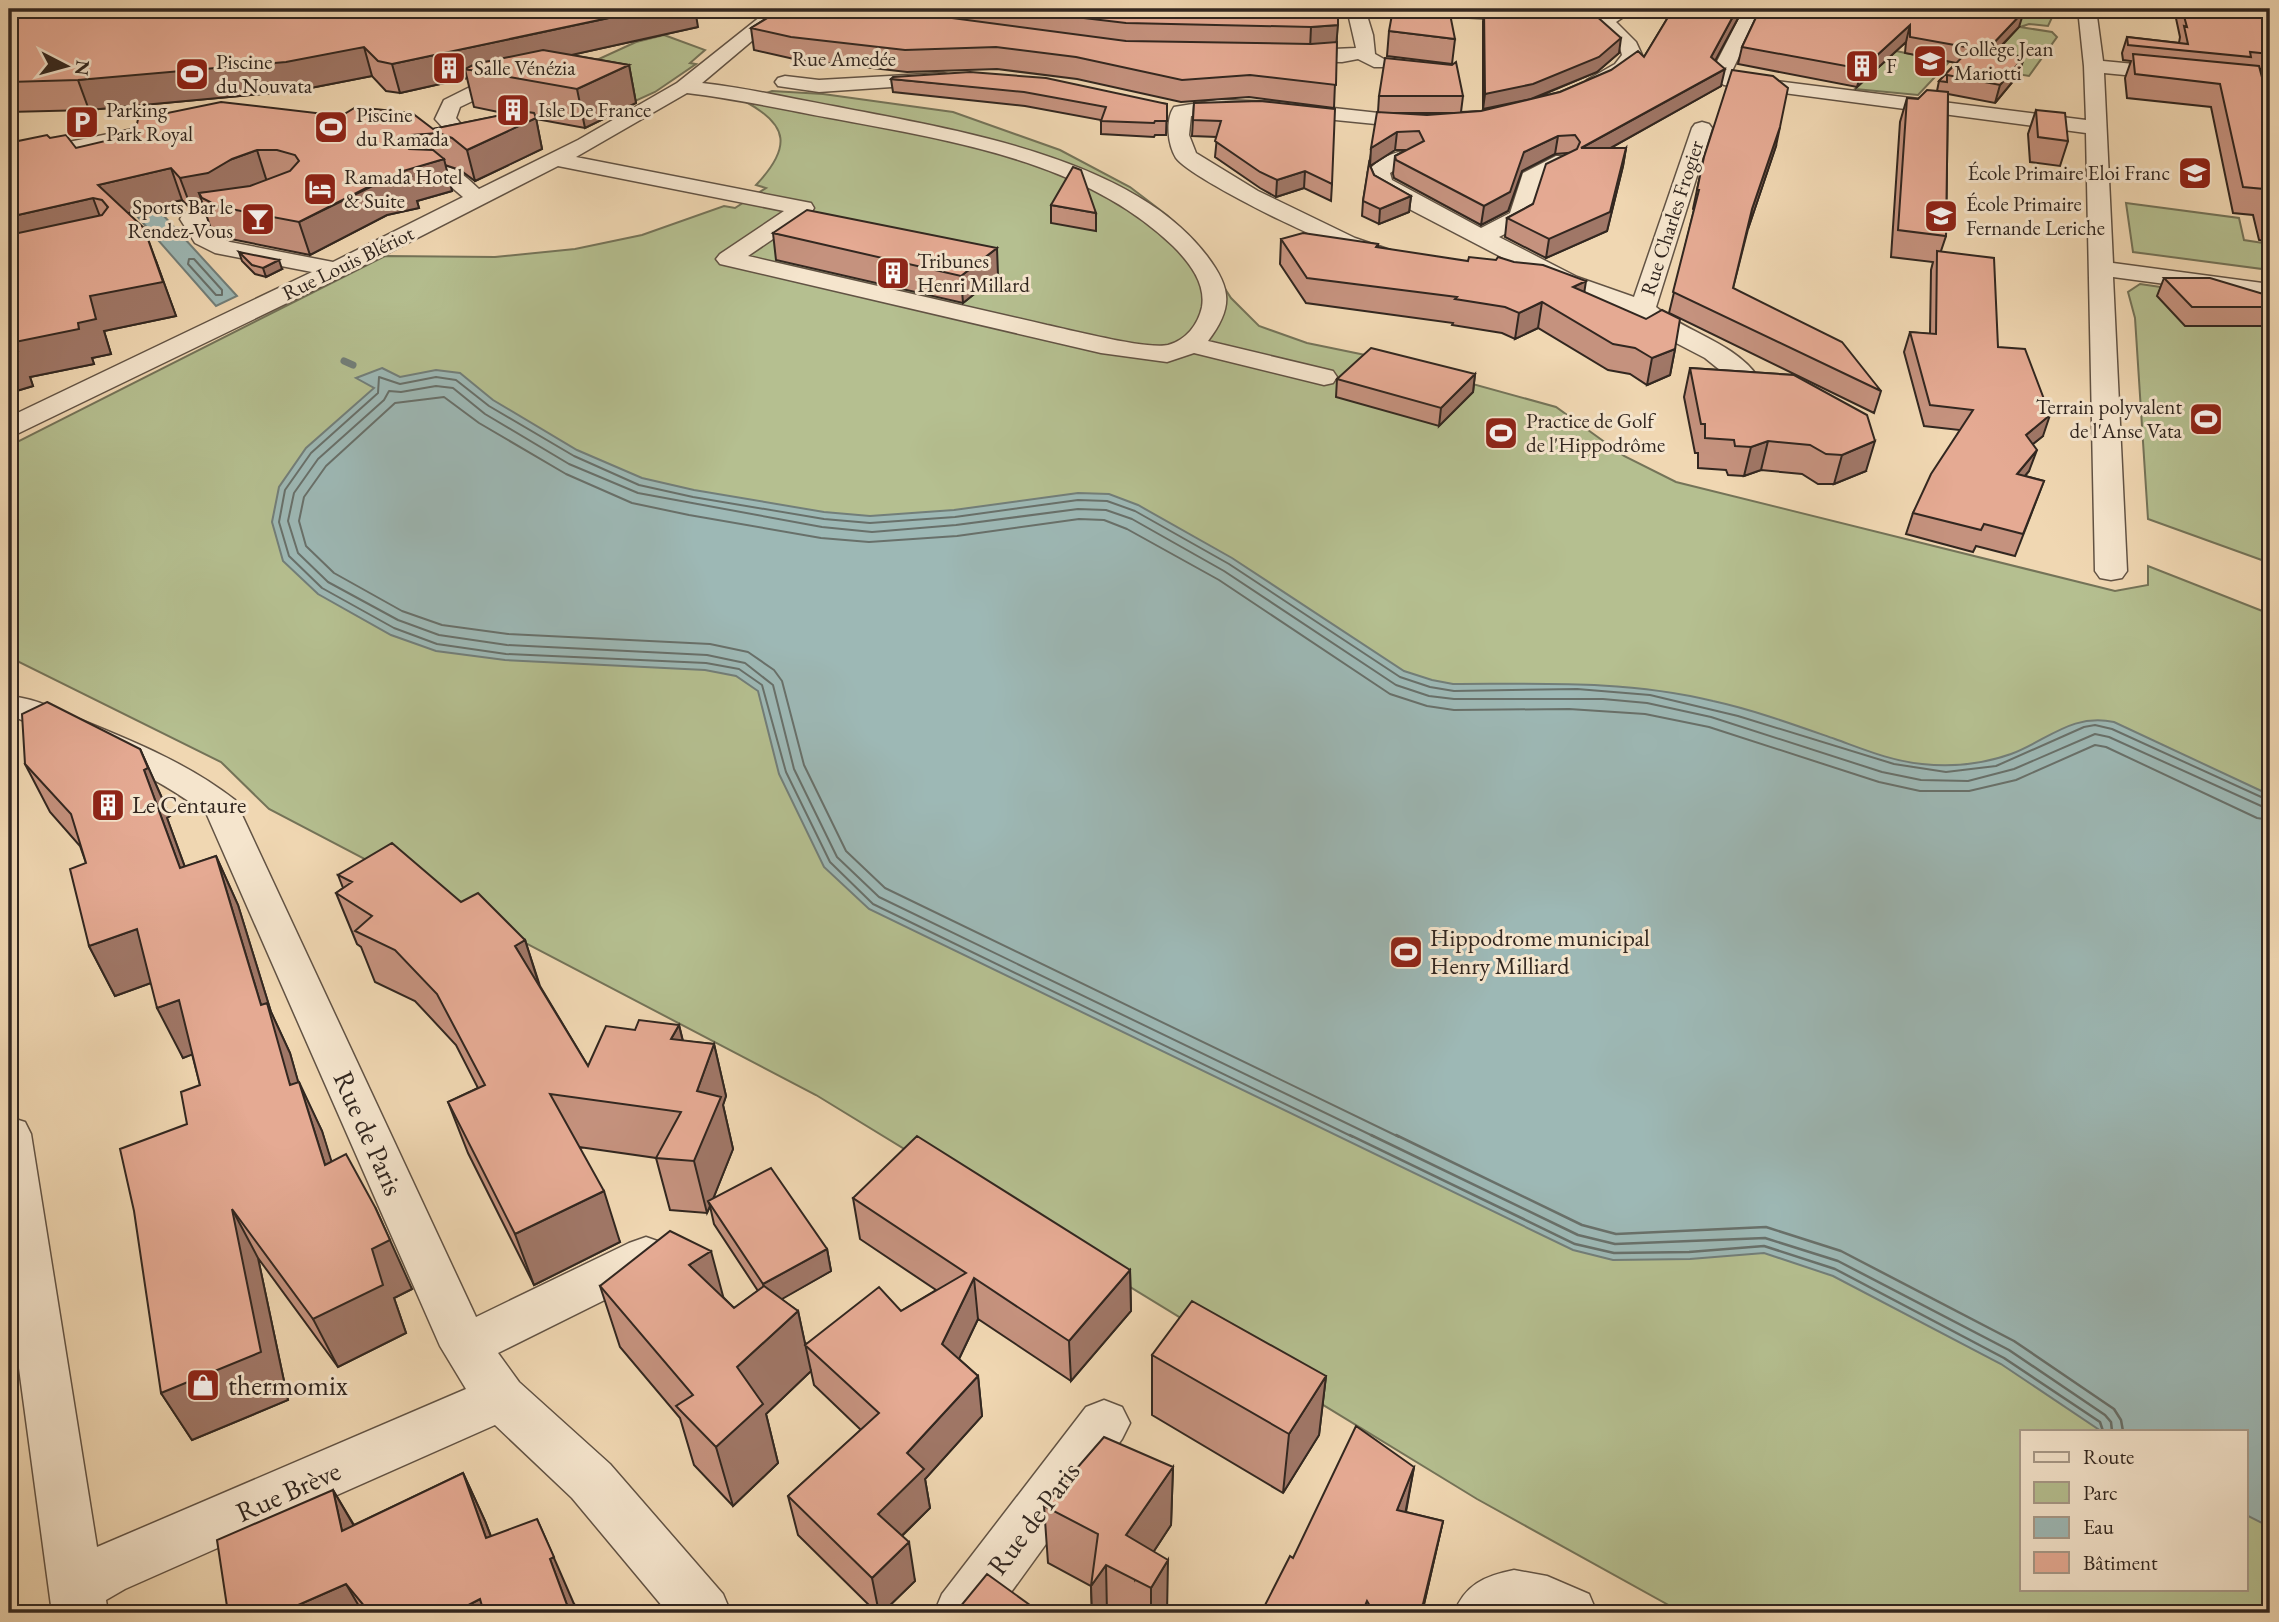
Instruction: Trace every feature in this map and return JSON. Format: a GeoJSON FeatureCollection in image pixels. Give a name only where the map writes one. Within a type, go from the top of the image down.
{"type":"FeatureCollection","features":[{"type":"Feature","properties":{"kind":"street","name":"Rue Louis Blériot"},"geometry":{"type":"LineString","coordinates":[[9,427],[478,199],[553,148],[585,144],[725,66],[787,9]]}},
{"type":"Feature","properties":{"kind":"street"},"geometry":{"type":"LineString","coordinates":[[1356,9],[1367,51],[1366,57],[1402,69]]}},
{"type":"Feature","properties":{"kind":"street"},"geometry":{"type":"LineString","coordinates":[[1402,9],[1551,17]]}},
{"type":"Feature","properties":{"kind":"street"},"geometry":{"type":"LineString","coordinates":[[1572,94],[1622,68],[1632,55],[1629,46],[1594,20],[1626,9]]}},
{"type":"Feature","properties":{"kind":"street"},"geometry":{"type":"LineString","coordinates":[[1753,9],[1720,75],[1731,81],[2096,128]]}},
{"type":"Feature","properties":{"kind":"street"},"geometry":{"type":"LineString","coordinates":[[2087,9],[2094,66],[2111,571]]}},
{"type":"Feature","properties":{"kind":"street"},"geometry":{"type":"LineString","coordinates":[[1270,57],[1342,56],[1367,51]]}},
{"type":"Feature","properties":{"kind":"street"},"geometry":{"type":"LineString","coordinates":[[2094,66],[2270,83]]}},
{"type":"Feature","properties":{"kind":"street","name":"Rue Amedée"},"geometry":{"type":"LineString","coordinates":[[758,76],[819,86],[960,78]]}},
{"type":"Feature","properties":{"kind":"street"},"geometry":{"type":"LineString","coordinates":[[464,132],[445,118],[451,104],[475,92],[510,85],[541,84]]}},
{"type":"Feature","properties":{"kind":"street"},"geometry":{"type":"LineString","coordinates":[[684,87],[761,96],[959,139],[1056,168],[1111,191],[1150,213],[1167,227],[1184,243],[1210,279],[1214,307],[1211,319],[1192,345]]}},
{"type":"Feature","properties":{"kind":"street"},"geometry":{"type":"LineString","coordinates":[[1156,106],[1181,111],[1252,106],[1392,123],[1446,122]]}},
{"type":"Feature","properties":{"kind":"street"},"geometry":{"type":"LineString","coordinates":[[1181,111],[1179,135],[1186,156],[1250,196],[1348,243],[1398,258]]}},
{"type":"Feature","properties":{"kind":"street","name":"Rue Charles Frogier"},"geometry":{"type":"LineString","coordinates":[[1643,309],[1702,128]]}},
{"type":"Feature","properties":{"kind":"street"},"geometry":{"type":"LineString","coordinates":[[9,160],[135,135]]}},
{"type":"Feature","properties":{"kind":"street"},"geometry":{"type":"LineString","coordinates":[[553,148],[803,208],[728,259],[1101,345],[1167,354],[1192,345],[1324,377]]}},
{"type":"Feature","properties":{"kind":"street"},"geometry":{"type":"LineString","coordinates":[[1409,157],[1390,163],[1379,172],[1382,183],[1568,282],[1643,309],[1664,327],[1714,352],[1745,377]]}},
{"type":"Feature","properties":{"kind":"street"},"geometry":{"type":"LineString","coordinates":[[1481,237],[1520,217],[1531,178],[1564,161]]}},
{"type":"Feature","properties":{"kind":"street"},"geometry":{"type":"LineString","coordinates":[[428,173],[446,172],[478,199]]}},
{"type":"Feature","properties":{"kind":"street"},"geometry":{"type":"LineString","coordinates":[[275,196],[228,213],[191,219],[203,238],[223,248],[336,270]]}},
{"type":"Feature","properties":{"kind":"street"},"geometry":{"type":"LineString","coordinates":[[2099,268],[2270,291]]}},
{"type":"Feature","properties":{"kind":"street"},"geometry":{"type":"LineString","coordinates":[[1501,273],[1568,282]]}},
{"type":"Feature","properties":{"kind":"street","name":"Rue de Paris"},"geometry":{"type":"LineString","coordinates":[[9,707],[23,708],[148,764],[208,797],[222,809],[465,1346],[501,1398],[591,1481],[703,1613]]}},
{"type":"Feature","properties":{"kind":"street"},"geometry":{"type":"LineString","coordinates":[[9,1134],[78,1600]]}},
{"type":"Feature","properties":{"kind":"street"},"geometry":{"type":"LineString","coordinates":[[465,1346],[646,1257]]}},
{"type":"Feature","properties":{"kind":"street","name":"Rue Brève"},"geometry":{"type":"LineString","coordinates":[[78,1600],[106,1570],[501,1398]]}},
{"type":"Feature","properties":{"kind":"street","name":"Rue de Paris"},"geometry":{"type":"LineString","coordinates":[[962,1613],[1104,1423]]}},
{"type":"Feature","properties":{"kind":"street"},"geometry":{"type":"LineString","coordinates":[[1482,1613],[1488,1607],[1517,1596],[1546,1601],[1569,1613]]}},
{"type":"Feature","properties":{"kind":"green space"},"geometry":{"type":"Polygon","coordinates":[[[1995,9],[2056,9],[2048,26],[2029,24],[2020,27],[2052,32],[2057,37],[2029,76],[1981,68],[1983,20],[1995,9]]]}},
{"type":"Feature","properties":{"kind":"green space"},"geometry":{"type":"Polygon","coordinates":[[[664,35],[705,50],[690,63],[696,64],[655,92],[633,102],[555,79],[636,42],[664,35]]]}},
{"type":"Feature","properties":{"kind":"green space"},"geometry":{"type":"Polygon","coordinates":[[[1896,51],[1949,62],[1918,95],[1855,89],[1896,51]]]}},
{"type":"Feature","properties":{"kind":"green space","name":"Hippodrome municipal Henry Milliard"},"geometry":{"type":"Polygon","coordinates":[[[772,91],[823,94],[953,112],[1060,150],[1130,187],[1168,216],[1195,242],[1231,298],[1259,326],[1307,343],[1375,357],[1556,407],[1624,456],[1676,482],[2115,591],[2148,585],[2148,566],[2270,614],[2270,1613],[1683,1613],[1477,1499],[816,1095],[269,809],[221,762],[19,662],[9,647],[9,446],[385,256],[495,257],[575,249],[642,235],[724,206],[735,208],[766,188],[756,185],[775,160],[780,148],[777,128],[759,110],[744,101],[772,91]]]}},
{"type":"Feature","properties":{"kind":"green space"},"geometry":{"type":"Polygon","coordinates":[[[2126,203],[2239,218],[2244,240],[2270,244],[2270,270],[2133,252],[2126,203]]]}},
{"type":"Feature","properties":{"kind":"green space","name":"Terrain polyvalent de l'Anse Vata"},"geometry":{"type":"Polygon","coordinates":[[[2140,284],[2270,303],[2270,563],[2148,519],[2135,318],[2128,292],[2140,284]]]}},
{"type":"Feature","properties":{"kind":"water"},"geometry":{"type":"Polygon","coordinates":[[[121,169],[237,296],[216,306],[100,174],[121,169]]]}},
{"type":"Feature","properties":{"kind":"water"},"geometry":{"type":"Polygon","coordinates":[[[382,368],[400,377],[436,370],[460,373],[493,400],[577,450],[642,478],[694,490],[824,512],[870,516],[954,510],[1078,493],[1109,494],[1138,505],[1232,558],[1404,671],[1432,680],[1453,684],[1616,686],[1681,694],[1759,713],[1888,757],[1933,765],[1989,760],[2011,754],[2073,724],[2099,720],[2114,722],[2270,795],[2270,1527],[2248,1516],[2248,1430],[2100,1430],[2001,1364],[1833,1276],[1764,1253],[1690,1259],[1613,1260],[1573,1250],[869,909],[824,867],[779,774],[758,691],[736,676],[705,670],[505,660],[436,651],[391,635],[318,594],[283,561],[272,522],[279,487],[306,448],[374,388],[356,378],[382,368]]]}},
{"type":"Feature","properties":{"kind":"building"},"geometry":{"type":"Polygon","coordinates":[[[9,9],[651,9],[392,64],[378,61],[364,47],[286,62],[78,80],[9,82],[9,9]]]}},
{"type":"Feature","properties":{"kind":"building"},"geometry":{"type":"Polygon","coordinates":[[[782,9],[884,9],[1126,41],[1311,44],[1337,42],[1336,85],[1250,75],[1182,80],[1076,57],[996,47],[905,50],[791,37],[751,28],[782,9]]]}},
{"type":"Feature","properties":{"kind":"building"},"geometry":{"type":"Polygon","coordinates":[[[1008,9],[1338,9],[1338,25],[1311,27],[1126,23],[1008,9]]]}},
{"type":"Feature","properties":{"kind":"building"},"geometry":{"type":"Polygon","coordinates":[[[1393,9],[1449,9],[1455,39],[1389,31],[1393,9]]]}},
{"type":"Feature","properties":{"kind":"building"},"geometry":{"type":"Polygon","coordinates":[[[1484,9],[1594,14],[1621,38],[1599,57],[1533,84],[1485,94],[1484,9]]]}},
{"type":"Feature","properties":{"kind":"building"},"geometry":{"type":"Polygon","coordinates":[[[1673,9],[1737,9],[1711,57],[1725,69],[1581,148],[1626,148],[1610,212],[1549,239],[1507,218],[1533,204],[1546,164],[1577,149],[1580,142],[1575,135],[1558,136],[1524,152],[1510,192],[1484,206],[1396,160],[1395,156],[1424,141],[1419,131],[1397,132],[1371,148],[1377,112],[1427,115],[1481,111],[1560,92],[1611,70],[1638,51],[1644,57],[1673,9]]]}},
{"type":"Feature","properties":{"kind":"building"},"geometry":{"type":"Polygon","coordinates":[[[1760,9],[1792,9],[1802,15],[1826,9],[2024,11],[1986,51],[2024,57],[2000,85],[1947,75],[1947,82],[1939,81],[1971,48],[1910,37],[1910,25],[1862,69],[1742,47],[1760,9]]]}},
{"type":"Feature","properties":{"kind":"building"},"geometry":{"type":"Polygon","coordinates":[[[2182,9],[2270,9],[2270,54],[2250,52],[2251,57],[2128,45],[2127,37],[2188,44],[2182,9]]]}},
{"type":"Feature","properties":{"kind":"building"},"geometry":{"type":"Polygon","coordinates":[[[543,50],[629,65],[577,89],[465,69],[475,64],[543,50]]]}},
{"type":"Feature","properties":{"kind":"building"},"geometry":{"type":"Polygon","coordinates":[[[2133,54],[2259,66],[2270,108],[2270,213],[2264,189],[2243,187],[2220,84],[2135,74],[2133,54]]]}},
{"type":"Feature","properties":{"kind":"building"},"geometry":{"type":"Polygon","coordinates":[[[1385,58],[1452,65],[1456,62],[1463,96],[1379,96],[1385,58]]]}},
{"type":"Feature","properties":{"kind":"building"},"geometry":{"type":"Polygon","coordinates":[[[1732,70],[1773,76],[1788,88],[1780,127],[1752,209],[1733,288],[1842,342],[1881,391],[1673,292],[1699,190],[1704,157],[1732,70]]]}},
{"type":"Feature","properties":{"kind":"building"},"geometry":{"type":"Polygon","coordinates":[[[970,72],[1046,78],[1167,104],[1167,121],[1101,121],[1106,107],[1024,92],[891,79],[970,72]]]}},
{"type":"Feature","properties":{"kind":"building"},"geometry":{"type":"Polygon","coordinates":[[[1927,90],[1948,92],[1946,236],[1898,230],[1907,98],[1918,99],[1927,90]]]}},
{"type":"Feature","properties":{"kind":"building"},"geometry":{"type":"Polygon","coordinates":[[[1260,101],[1335,109],[1332,184],[1305,171],[1277,180],[1260,172],[1215,141],[1221,121],[1193,120],[1194,103],[1260,101]]]}},
{"type":"Feature","properties":{"kind":"building"},"geometry":{"type":"Polygon","coordinates":[[[221,102],[341,116],[356,107],[412,113],[433,129],[521,111],[534,113],[536,118],[467,150],[452,138],[439,133],[411,135],[406,141],[409,149],[433,150],[444,159],[403,171],[411,176],[378,182],[299,222],[220,207],[202,198],[199,193],[250,186],[290,171],[299,161],[295,155],[277,150],[257,150],[232,159],[208,173],[180,178],[171,168],[98,185],[144,228],[163,282],[90,296],[96,319],[78,323],[79,329],[15,342],[18,351],[9,353],[9,235],[102,215],[108,207],[102,200],[93,198],[9,217],[9,135],[13,142],[47,135],[50,138],[66,135],[76,148],[135,134],[138,119],[221,102]]]}},
{"type":"Feature","properties":{"kind":"building"},"geometry":{"type":"Polygon","coordinates":[[[2036,110],[2065,113],[2068,141],[2038,137],[2036,110]]]}},
{"type":"Feature","properties":{"kind":"building"},"geometry":{"type":"Polygon","coordinates":[[[1369,163],[1374,175],[1411,196],[1380,209],[1363,201],[1369,163]]]}},
{"type":"Feature","properties":{"kind":"building"},"geometry":{"type":"Polygon","coordinates":[[[1073,167],[1081,170],[1096,213],[1051,205],[1073,167]]]}},
{"type":"Feature","properties":{"kind":"building"},"geometry":{"type":"Polygon","coordinates":[[[807,210],[997,248],[961,276],[773,233],[807,210]]]}},
{"type":"Feature","properties":{"kind":"building"},"geometry":{"type":"Polygon","coordinates":[[[1303,233],[1468,261],[1469,257],[1496,260],[1498,257],[1514,262],[1543,265],[1586,281],[1573,287],[1646,319],[1662,310],[1680,319],[1675,349],[1652,358],[1635,348],[1613,344],[1542,302],[1519,313],[1505,307],[1455,299],[1457,297],[1307,278],[1281,239],[1303,233]]]}},
{"type":"Feature","properties":{"kind":"building"},"geometry":{"type":"Polygon","coordinates":[[[1937,251],[1994,258],[1998,347],[2025,349],[2050,415],[2026,435],[2037,450],[2017,474],[2044,481],[2023,534],[1984,524],[1981,530],[1913,513],[1931,474],[1973,410],[1930,405],[1910,332],[1936,334],[1937,251]]]}},
{"type":"Feature","properties":{"kind":"building"},"geometry":{"type":"Polygon","coordinates":[[[239,252],[279,260],[263,268],[252,265],[239,252]]]}},
{"type":"Feature","properties":{"kind":"building"},"geometry":{"type":"Polygon","coordinates":[[[2164,278],[2210,278],[2270,296],[2270,307],[2192,307],[2164,278]]]}},
{"type":"Feature","properties":{"kind":"building"},"geometry":{"type":"Polygon","coordinates":[[[1371,348],[1475,374],[1441,408],[1337,379],[1371,348]]]}},
{"type":"Feature","properties":{"kind":"building"},"geometry":{"type":"Polygon","coordinates":[[[1690,368],[1794,375],[1867,415],[1875,441],[1842,455],[1826,454],[1810,445],[1768,441],[1751,447],[1735,446],[1734,440],[1705,438],[1705,424],[1701,424],[1690,368]]]}},
{"type":"Feature","properties":{"kind":"building"},"geometry":{"type":"Polygon","coordinates":[[[47,702],[140,749],[148,768],[144,770],[180,868],[216,856],[261,1005],[267,1003],[290,1085],[299,1082],[325,1165],[346,1154],[390,1240],[372,1249],[383,1285],[313,1319],[232,1209],[261,1352],[161,1393],[134,1211],[120,1149],[187,1124],[181,1092],[200,1085],[179,1000],[157,1008],[137,929],[89,946],[70,869],[86,863],[71,814],[25,764],[22,714],[47,702]]]}},
{"type":"Feature","properties":{"kind":"building"},"geometry":{"type":"Polygon","coordinates":[[[392,843],[461,902],[478,893],[525,940],[515,946],[588,1066],[606,1026],[635,1030],[639,1020],[679,1025],[671,1039],[714,1044],[697,1091],[721,1097],[694,1161],[656,1158],[681,1112],[550,1094],[604,1191],[515,1234],[448,1102],[485,1085],[437,994],[395,950],[355,931],[372,916],[336,893],[352,882],[338,875],[392,843]]]}},
{"type":"Feature","properties":{"kind":"building"},"geometry":{"type":"Polygon","coordinates":[[[917,1136],[1130,1270],[1069,1341],[974,1278],[942,1344],[978,1376],[907,1453],[924,1469],[878,1514],[909,1542],[872,1578],[788,1496],[879,1413],[805,1345],[879,1287],[901,1311],[966,1273],[853,1198],[917,1136]]]}},
{"type":"Feature","properties":{"kind":"building"},"geometry":{"type":"Polygon","coordinates":[[[771,1168],[827,1249],[763,1284],[708,1201],[771,1168]]]}},
{"type":"Feature","properties":{"kind":"building"},"geometry":{"type":"Polygon","coordinates":[[[670,1231],[711,1251],[689,1265],[734,1308],[764,1286],[798,1311],[737,1367],[763,1404],[716,1447],[676,1406],[693,1395],[600,1286],[670,1231]]]}},
{"type":"Feature","properties":{"kind":"building"},"geometry":{"type":"Polygon","coordinates":[[[1192,1301],[1326,1376],[1289,1434],[1152,1355],[1192,1301]]]}},
{"type":"Feature","properties":{"kind":"building"},"geometry":{"type":"Polygon","coordinates":[[[1356,1426],[1414,1467],[1397,1510],[1443,1521],[1423,1604],[1410,1613],[1374,1613],[1367,1601],[1362,1613],[1261,1613],[1290,1556],[1293,1558],[1356,1426]]]}},
{"type":"Feature","properties":{"kind":"building"},"geometry":{"type":"Polygon","coordinates":[[[1104,1437],[1173,1467],[1126,1535],[1168,1560],[1151,1588],[1106,1565],[1091,1586],[1098,1534],[1044,1506],[1104,1437]]]}},
{"type":"Feature","properties":{"kind":"building"},"geometry":{"type":"Polygon","coordinates":[[[463,1473],[486,1538],[537,1519],[554,1557],[550,1559],[570,1613],[484,1613],[480,1599],[453,1613],[370,1613],[346,1584],[280,1613],[228,1613],[217,1540],[333,1490],[342,1531],[463,1473]]]}},
{"type":"Feature","properties":{"kind":"building"},"geometry":{"type":"Polygon","coordinates":[[[987,1574],[1041,1613],[955,1613],[987,1574]]]}},
{"type":"Feature","properties":{"kind":"waterway"},"geometry":{"type":"LineString","coordinates":[[344,361],[353,365]]}},
{"type":"Feature","properties":{"kind":"place","name":"Collège Jean Mariotti"},"geometry":{"type":"Point","coordinates":[1930,61]}},
{"type":"Feature","properties":{"kind":"place","name":"F"},"geometry":{"type":"Point","coordinates":[1862,66]}},
{"type":"Feature","properties":{"kind":"place","name":"Salle Vénézia"},"geometry":{"type":"Point","coordinates":[449,68]}},
{"type":"Feature","properties":{"kind":"place","name":"Piscine du Nouvata"},"geometry":{"type":"Point","coordinates":[192,74]}},
{"type":"Feature","properties":{"kind":"place","name":"Isle De France"},"geometry":{"type":"Point","coordinates":[513,110]}},
{"type":"Feature","properties":{"kind":"place","name":"Parking Park Royal"},"geometry":{"type":"Point","coordinates":[82,122]}},
{"type":"Feature","properties":{"kind":"place","name":"Piscine du Ramada"},"geometry":{"type":"Point","coordinates":[331,127]}},
{"type":"Feature","properties":{"kind":"place","name":"École Primaire Eloi Franc"},"geometry":{"type":"Point","coordinates":[2195,173]}},
{"type":"Feature","properties":{"kind":"place","name":"Ramada Hotel & Suite"},"geometry":{"type":"Point","coordinates":[320,189]}},
{"type":"Feature","properties":{"kind":"place","name":"École Primaire Fernande Leriche"},"geometry":{"type":"Point","coordinates":[1941,216]}},
{"type":"Feature","properties":{"kind":"place","name":"Sports Bar le Rendez-Vous"},"geometry":{"type":"Point","coordinates":[258,219]}},
{"type":"Feature","properties":{"kind":"place","name":"Tribunes Henri Millard"},"geometry":{"type":"Point","coordinates":[893,273]}},
{"type":"Feature","properties":{"kind":"place","name":"Terrain polyvalent de l'Anse Vata"},"geometry":{"type":"Point","coordinates":[2206,419]}},
{"type":"Feature","properties":{"kind":"place","name":"Practice de Golf de l'Hippodrôme"},"geometry":{"type":"Point","coordinates":[1501,433]}},
{"type":"Feature","properties":{"kind":"place","name":"Le Centaure"},"geometry":{"type":"Point","coordinates":[108,805]}},
{"type":"Feature","properties":{"kind":"place","name":"Hippodrome municipal Henry Milliard"},"geometry":{"type":"Point","coordinates":[1406,952]}},
{"type":"Feature","properties":{"kind":"place","name":"thermomix"},"geometry":{"type":"Point","coordinates":[203,1385]}}]}
